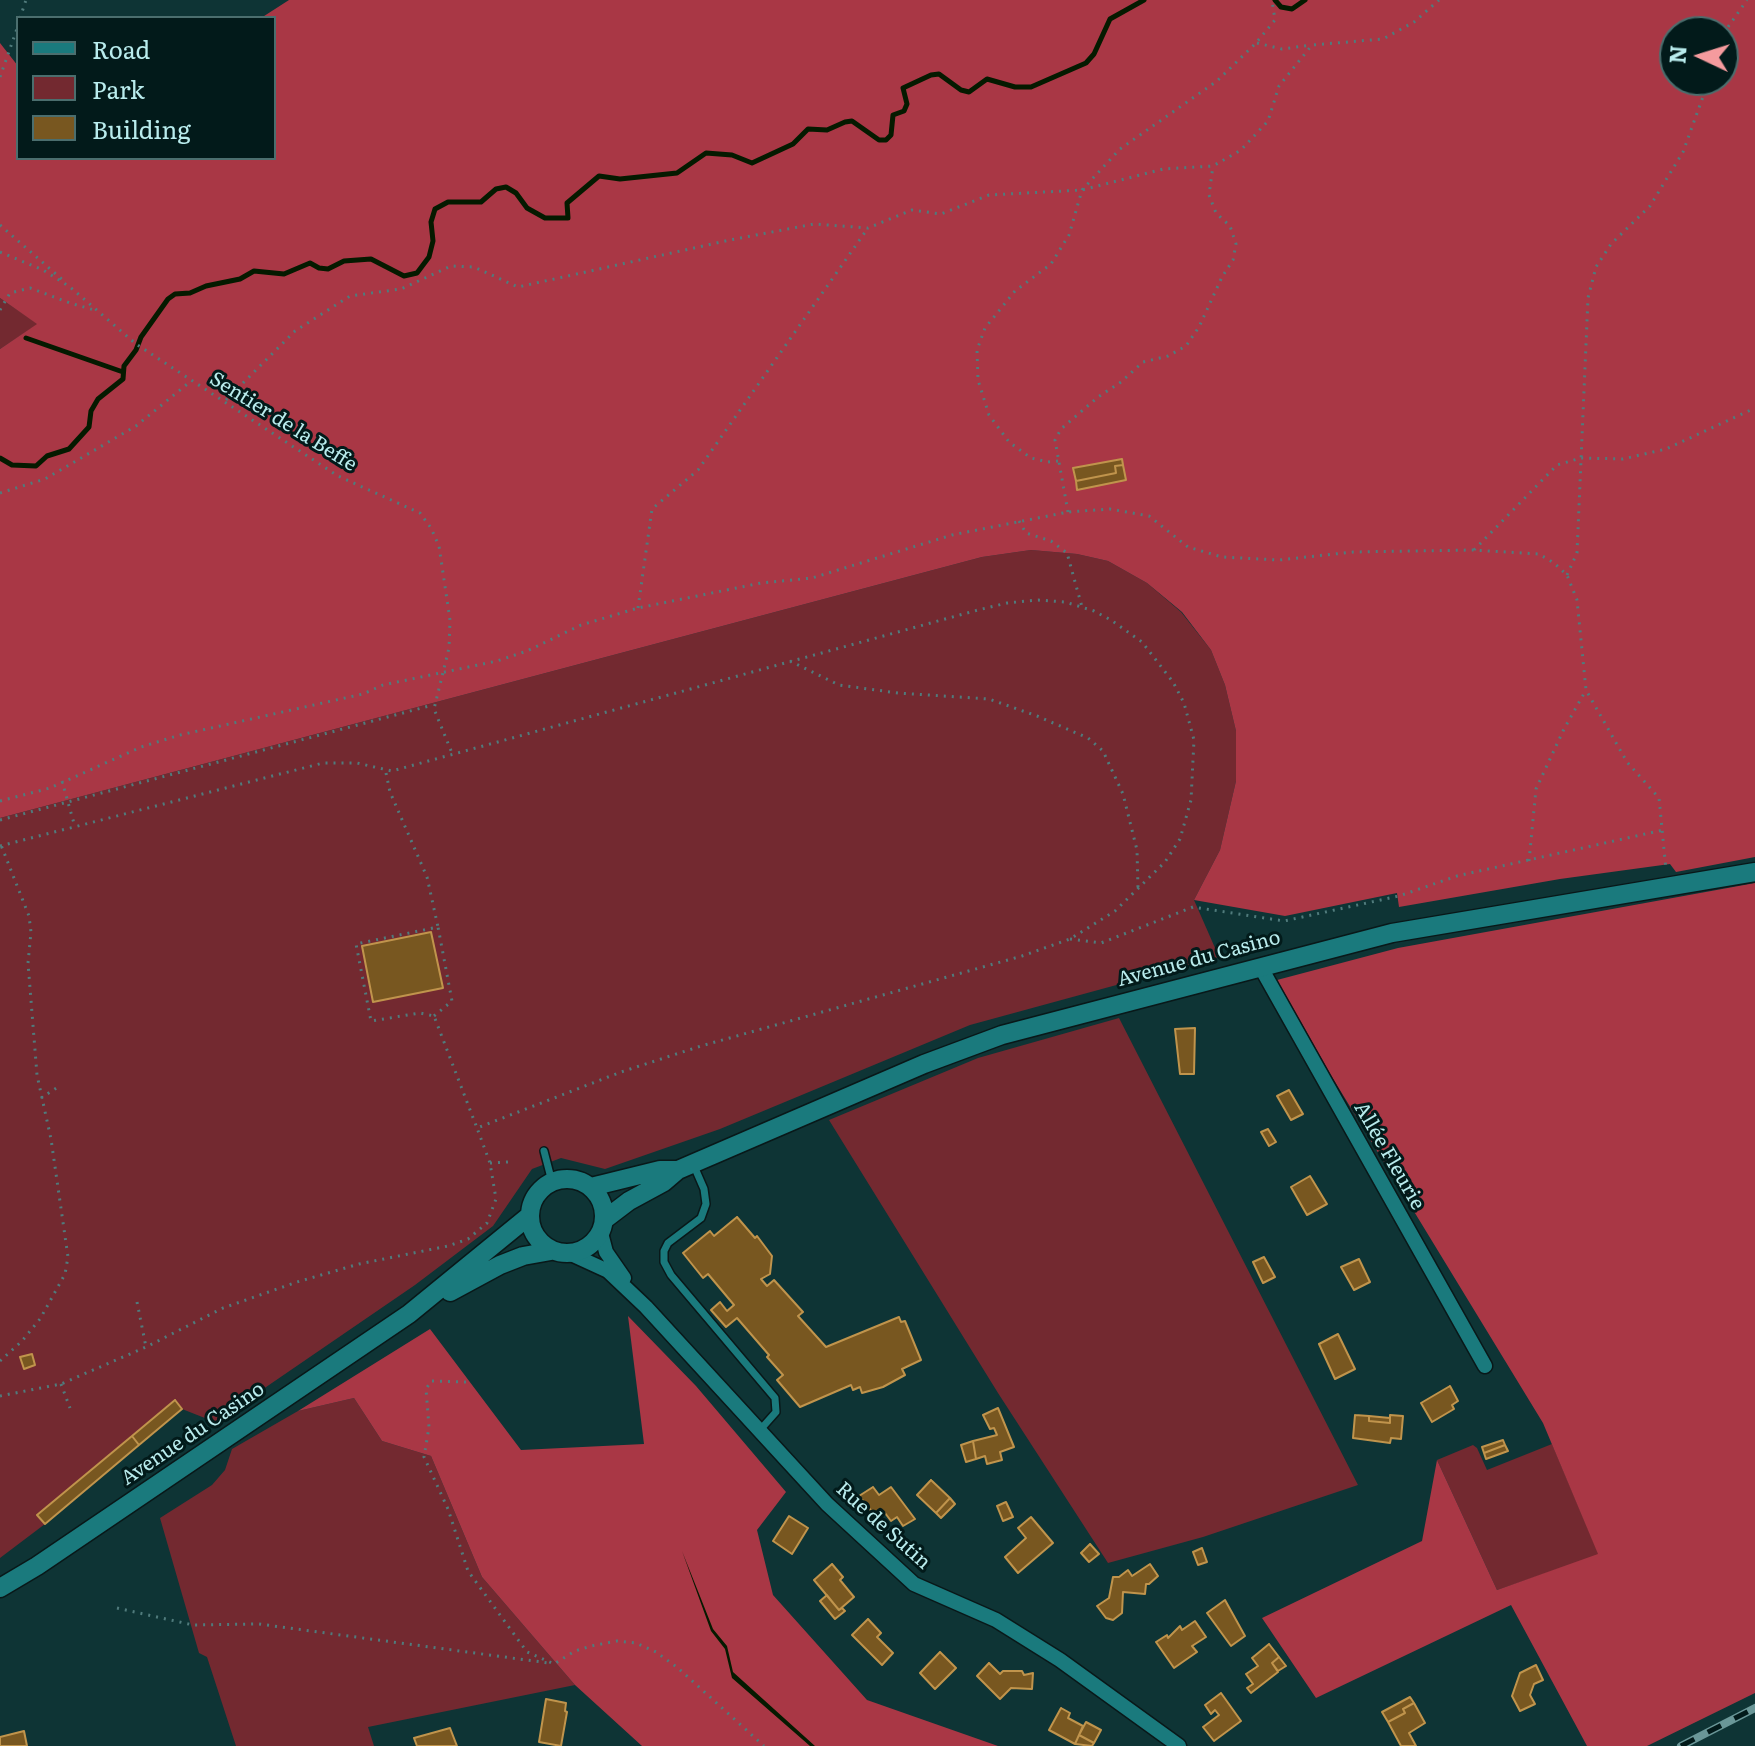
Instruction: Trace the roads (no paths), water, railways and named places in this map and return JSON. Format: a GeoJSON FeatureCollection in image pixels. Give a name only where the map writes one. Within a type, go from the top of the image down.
{"type":"FeatureCollection","features":[{"type":"Feature","properties":{"kind":"street","name":"Avenue du Casino"},"geometry":{"type":"LineString","coordinates":[[686,1167],[924,1064],[1002,1035],[1392,933],[1755,872]]}},
{"type":"Feature","properties":{"kind":"street","name":"Allée Fleurie"},"geometry":{"type":"LineString","coordinates":[[1260,966],[1485,1366]]}},
{"type":"Feature","properties":{"kind":"street"},"geometry":{"type":"LineString","coordinates":[[591,1187],[660,1170],[686,1167]]}},
{"type":"Feature","properties":{"kind":"street"},"geometry":{"type":"LineString","coordinates":[[409,1314],[500,1265],[523,1256],[551,1251],[571,1254],[584,1250],[594,1243],[603,1226],[629,1201],[686,1167]]}},
{"type":"Feature","properties":{"kind":"street"},"geometry":{"type":"LineString","coordinates":[[409,1314],[529,1216],[536,1196],[552,1182],[572,1179],[591,1187],[604,1208],[603,1226]]}},
{"type":"Feature","properties":{"kind":"street"},"geometry":{"type":"LineString","coordinates":[[529,1216],[535,1236],[551,1251]]}},
{"type":"Feature","properties":{"kind":"street","name":"Rue de Sutin"},"geometry":{"type":"LineString","coordinates":[[603,1226],[606,1252],[646,1307]]}},
{"type":"Feature","properties":{"kind":"street","name":"Rue de Sutin"},"geometry":{"type":"LineString","coordinates":[[571,1254],[608,1271],[646,1307],[827,1504],[914,1584],[996,1620],[1060,1660],[1179,1746]]}},
{"type":"Feature","properties":{"kind":"street","name":"Avenue du Casino"},"geometry":{"type":"LineString","coordinates":[[0,1588],[409,1314]]}},
{"type":"Feature","properties":{"kind":"lane"},"geometry":{"type":"LineString","coordinates":[[544,1151],[552,1182]]}},
{"type":"Feature","properties":{"kind":"lane"},"geometry":{"type":"LineString","coordinates":[[686,1167],[704,1189],[706,1204],[701,1218],[668,1243],[664,1262],[671,1275],[775,1398],[776,1412],[759,1430]]}},
{"type":"Feature","properties":{"kind":"waterway"},"geometry":{"type":"LineString","coordinates":[[0,458],[12,465],[36,466],[47,456],[69,449],[89,427],[91,411],[98,399],[123,379],[124,366],[141,337],[175,294],[240,279],[254,271],[284,274],[310,263],[328,269],[344,261],[371,259],[404,276],[417,273],[429,257],[435,209],[448,202],[481,202],[496,189],[506,187],[516,193],[527,208],[545,218],[568,218],[567,203],[599,176],[620,179],[677,173],[706,153],[732,155],[752,163],[793,144],[808,129],[827,130],[852,121],[879,140],[886,140],[891,135],[893,115],[904,111],[907,104],[903,88],[939,74],[961,90],[969,92],[987,79],[1015,87],[1031,87],[1086,63],[1094,54],[1110,19],[1144,0]]}},
{"type":"Feature","properties":{"kind":"waterway"},"geometry":{"type":"LineString","coordinates":[[1275,0],[1281,7],[1292,9],[1305,0]]}},
{"type":"Feature","properties":{"kind":"waterway"},"geometry":{"type":"LineString","coordinates":[[26,338],[123,372]]}},
{"type":"Feature","properties":{"kind":"railway"},"geometry":{"type":"LineString","coordinates":[[1681,1746],[1755,1708]]}}]}
